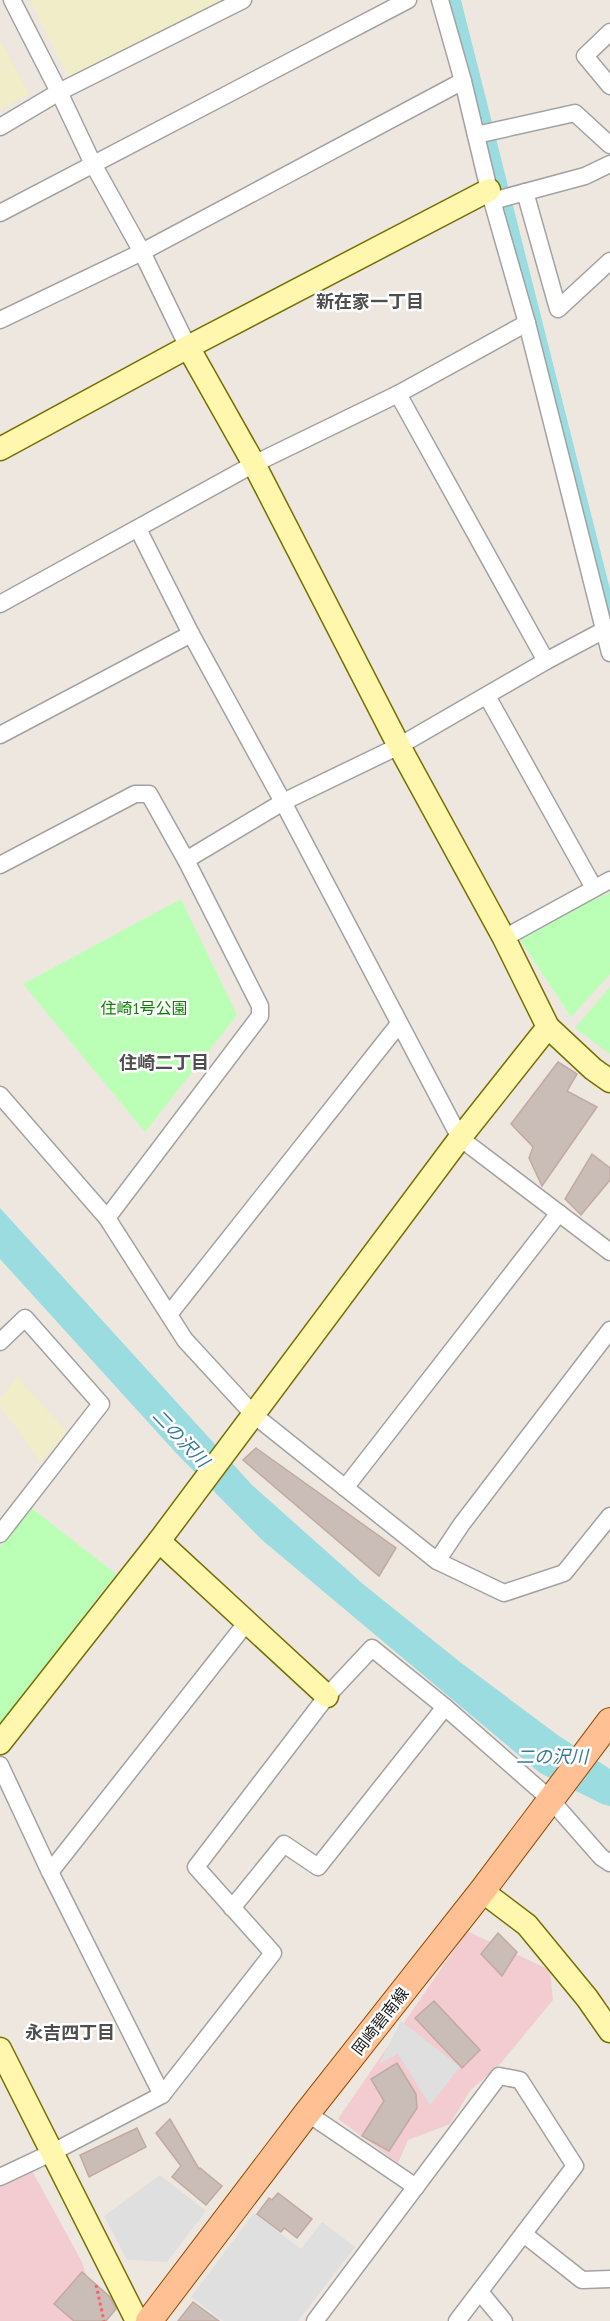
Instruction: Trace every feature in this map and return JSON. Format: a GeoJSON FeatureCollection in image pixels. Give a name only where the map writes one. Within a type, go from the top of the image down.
{"type":"FeatureCollection","features":[{"type":"Feature","properties":{"kind":"main road","name":"岡崎碧南線"},"geometry":{"type":"LineString","coordinates":[[149,2321],[307,2114],[482,1891],[605,1727]]}},
{"type":"Feature","properties":{"kind":"street"},"geometry":{"type":"LineString","coordinates":[[12,0],[93,164],[142,252],[188,347],[254,464],[399,746],[504,938],[548,1027],[592,1069],[610,1081]]}},
{"type":"Feature","properties":{"kind":"street"},"geometry":{"type":"LineString","coordinates":[[0,127],[59,92],[243,0]]}},
{"type":"Feature","properties":{"kind":"street"},"geometry":{"type":"LineString","coordinates":[[0,213],[408,0]]}},
{"type":"Feature","properties":{"kind":"street"},"geometry":{"type":"LineString","coordinates":[[440,0],[607,629],[610,653]]}},
{"type":"Feature","properties":{"kind":"street"},"geometry":{"type":"LineString","coordinates":[[610,32],[585,56],[610,86]]}},
{"type":"Feature","properties":{"kind":"street"},"geometry":{"type":"LineString","coordinates":[[0,320],[142,252],[463,81]]}},
{"type":"Feature","properties":{"kind":"street"},"geometry":{"type":"LineString","coordinates":[[476,135],[575,113],[610,146]]}},
{"type":"Feature","properties":{"kind":"street"},"geometry":{"type":"LineString","coordinates":[[0,449],[188,347],[490,195],[525,192],[585,176],[610,164]]}},
{"type":"Feature","properties":{"kind":"street"},"geometry":{"type":"LineString","coordinates":[[525,192],[558,309],[610,261]]}},
{"type":"Feature","properties":{"kind":"street"},"geometry":{"type":"LineString","coordinates":[[0,604],[138,530],[254,464],[398,394],[527,323]]}},
{"type":"Feature","properties":{"kind":"street"},"geometry":{"type":"LineString","coordinates":[[398,394],[546,661]]}},
{"type":"Feature","properties":{"kind":"street"},"geometry":{"type":"LineString","coordinates":[[138,530],[191,634],[283,802],[460,1138],[610,1252]]}},
{"type":"Feature","properties":{"kind":"street"},"geometry":{"type":"LineString","coordinates":[[186,860],[283,802],[399,746],[546,661],[607,629]]}},
{"type":"Feature","properties":{"kind":"street"},"geometry":{"type":"LineString","coordinates":[[0,735],[191,634]]}},
{"type":"Feature","properties":{"kind":"street"},"geometry":{"type":"LineString","coordinates":[[487,696],[594,888]]}},
{"type":"Feature","properties":{"kind":"street"},"geometry":{"type":"LineString","coordinates":[[0,865],[135,794],[149,794],[186,860],[260,1006],[260,1016],[107,1218]]}},
{"type":"Feature","properties":{"kind":"street"},"geometry":{"type":"LineString","coordinates":[[504,938],[610,880]]}},
{"type":"Feature","properties":{"kind":"street"},"geometry":{"type":"LineString","coordinates":[[170,1313],[399,1024]]}},
{"type":"Feature","properties":{"kind":"street"},"geometry":{"type":"LineString","coordinates":[[0,1743],[159,1541],[460,1138],[548,1027]]}},
{"type":"Feature","properties":{"kind":"street"},"geometry":{"type":"LineString","coordinates":[[0,1095],[107,1218],[170,1313],[185,1340],[254,1415],[437,1561],[504,1593],[564,1573],[610,1516]]}},
{"type":"Feature","properties":{"kind":"street"},"geometry":{"type":"LineString","coordinates":[[345,1488],[559,1213]]}},
{"type":"Feature","properties":{"kind":"street"},"geometry":{"type":"LineString","coordinates":[[0,1342],[25,1318],[101,1404],[0,1534]]}},
{"type":"Feature","properties":{"kind":"street"},"geometry":{"type":"LineString","coordinates":[[437,1561],[461,1525],[610,1330]]}},
{"type":"Feature","properties":{"kind":"street"},"geometry":{"type":"LineString","coordinates":[[159,1541],[327,1696]]}},
{"type":"Feature","properties":{"kind":"street"},"geometry":{"type":"LineString","coordinates":[[50,1872],[247,1622]]}},
{"type":"Feature","properties":{"kind":"street"},"geometry":{"type":"LineString","coordinates":[[0,2176],[53,2152],[162,2095],[273,1953],[196,1867],[327,1696],[372,1648],[445,1707],[550,1799],[610,1863]]}},
{"type":"Feature","properties":{"kind":"street"},"geometry":{"type":"LineString","coordinates":[[232,1908],[284,1844],[318,1867],[445,1707]]}},
{"type":"Feature","properties":{"kind":"street"},"geometry":{"type":"LineString","coordinates":[[0,1765],[50,1872],[162,2095]]}},
{"type":"Feature","properties":{"kind":"street"},"geometry":{"type":"LineString","coordinates":[[482,1891],[528,1925],[587,1998],[610,2031]]}},
{"type":"Feature","properties":{"kind":"street"},"geometry":{"type":"LineString","coordinates":[[0,2049],[138,2321]]}},
{"type":"Feature","properties":{"kind":"street"},"geometry":{"type":"LineString","coordinates":[[315,2321],[499,2076],[520,2080],[575,2166],[525,2235],[457,2321]]}},
{"type":"Feature","properties":{"kind":"street"},"geometry":{"type":"LineString","coordinates":[[307,2114],[416,2187]]}},
{"type":"Feature","properties":{"kind":"street"},"geometry":{"type":"LineString","coordinates":[[525,2235],[582,2280],[610,2279]]}},
{"type":"Feature","properties":{"kind":"street"},"geometry":{"type":"LineString","coordinates":[[480,2292],[504,2321]]}},
{"type":"Feature","properties":{"kind":"shaded area"},"geometry":{"type":"Polygon","coordinates":[[[30,0],[222,0],[69,78],[30,0]]]}},
{"type":"Feature","properties":{"kind":"shaded area"},"geometry":{"type":"Polygon","coordinates":[[[0,40],[29,94],[0,110],[0,40]]]}},
{"type":"Feature","properties":{"kind":"shaded area"},"geometry":{"type":"Polygon","coordinates":[[[17,1377],[67,1432],[41,1462],[0,1406],[0,1399],[17,1377]]]}},
{"type":"Feature","properties":{"kind":"shaded area"},"geometry":{"type":"Polygon","coordinates":[[[467,1931],[550,1970],[553,2000],[501,2063],[470,2091],[450,2124],[408,2140],[398,2163],[338,2119],[467,1931]]]}},
{"type":"Feature","properties":{"kind":"shaded area"},"geometry":{"type":"Polygon","coordinates":[[[401,2021],[460,2067],[430,2105],[398,2054],[379,2064],[401,2021]]]}},
{"type":"Feature","properties":{"kind":"shaded area"},"geometry":{"type":"Polygon","coordinates":[[[31,2169],[82,2262],[101,2321],[0,2321],[0,2184],[31,2169]]]}},
{"type":"Feature","properties":{"kind":"shaded area"},"geometry":{"type":"Polygon","coordinates":[[[160,2175],[206,2211],[167,2262],[127,2260],[104,2216],[160,2175]]]}},
{"type":"Feature","properties":{"kind":"shaded area"},"geometry":{"type":"Polygon","coordinates":[[[254,2213],[301,2249],[322,2222],[355,2247],[298,2321],[223,2321],[191,2297],[254,2213]]]}},
{"type":"Feature","properties":{"kind":"green space"},"geometry":{"type":"Polygon","coordinates":[[[610,893],[610,974],[571,1017],[515,932],[610,893]]]}},
{"type":"Feature","properties":{"kind":"green space","name":"住崎1号公園"},"geometry":{"type":"Polygon","coordinates":[[[181,899],[237,1015],[145,1132],[23,984],[181,899]]]}},
{"type":"Feature","properties":{"kind":"green space"},"geometry":{"type":"Polygon","coordinates":[[[610,987],[610,1054],[575,1028],[610,987]]]}},
{"type":"Feature","properties":{"kind":"green space"},"geometry":{"type":"Polygon","coordinates":[[[29,1506],[116,1574],[0,1725],[0,1547],[29,1506]]]}},
{"type":"Feature","properties":{"kind":"water"},"geometry":{"type":"Polygon","coordinates":[[[446,0],[461,0],[610,589],[610,636],[471,86],[446,0]]]}},
{"type":"Feature","properties":{"kind":"water","name":"二の沢川"},"geometry":{"type":"Polygon","coordinates":[[[0,1208],[252,1485],[363,1584],[460,1662],[559,1736],[610,1769],[610,1806],[540,1773],[262,1540],[176,1453],[0,1259],[0,1208]]]}},
{"type":"Feature","properties":{"kind":"building"},"geometry":{"type":"Polygon","coordinates":[[[558,1062],[577,1074],[567,1091],[597,1107],[542,1186],[529,1158],[533,1147],[511,1124],[558,1062]]]}},
{"type":"Feature","properties":{"kind":"building"},"geometry":{"type":"Polygon","coordinates":[[[592,1154],[610,1168],[610,1180],[581,1215],[565,1199],[592,1154]]]}},
{"type":"Feature","properties":{"kind":"building"},"geometry":{"type":"Polygon","coordinates":[[[256,1448],[396,1548],[379,1576],[243,1460],[256,1448]]]}},
{"type":"Feature","properties":{"kind":"building"},"geometry":{"type":"Polygon","coordinates":[[[498,1933],[517,1952],[502,1976],[481,1954],[498,1933]]]}},
{"type":"Feature","properties":{"kind":"building"},"geometry":{"type":"Polygon","coordinates":[[[434,2001],[480,2050],[462,2068],[415,2018],[434,2001]]]}},
{"type":"Feature","properties":{"kind":"building"},"geometry":{"type":"Polygon","coordinates":[[[397,2063],[416,2094],[417,2108],[389,2151],[362,2136],[384,2101],[371,2079],[397,2063]]]}},
{"type":"Feature","properties":{"kind":"building"},"geometry":{"type":"Polygon","coordinates":[[[170,2119],[199,2169],[222,2186],[206,2205],[172,2177],[181,2166],[156,2133],[170,2119]]]}},
{"type":"Feature","properties":{"kind":"building"},"geometry":{"type":"Polygon","coordinates":[[[137,2128],[146,2147],[89,2177],[80,2155],[137,2128]]]}},
{"type":"Feature","properties":{"kind":"building"},"geometry":{"type":"Polygon","coordinates":[[[278,2193],[312,2219],[297,2238],[284,2228],[281,2232],[257,2214],[269,2198],[272,2200],[278,2193]]]}},
{"type":"Feature","properties":{"kind":"building"},"geometry":{"type":"Polygon","coordinates":[[[82,2272],[110,2297],[116,2309],[106,2321],[74,2321],[54,2304],[82,2272]]]}},
{"type":"Feature","properties":{"kind":"building"},"geometry":{"type":"Polygon","coordinates":[[[193,2302],[219,2321],[178,2321],[193,2302]]]}},
{"type":"Feature","properties":{"kind":"district","name":"新在家一丁目"},"geometry":{"type":"Point","coordinates":[370,301]}},
{"type":"Feature","properties":{"kind":"district","name":"住崎二丁目"},"geometry":{"type":"Point","coordinates":[164,1062]}},
{"type":"Feature","properties":{"kind":"district","name":"永吉四丁目"},"geometry":{"type":"Point","coordinates":[70,2032]}}]}
